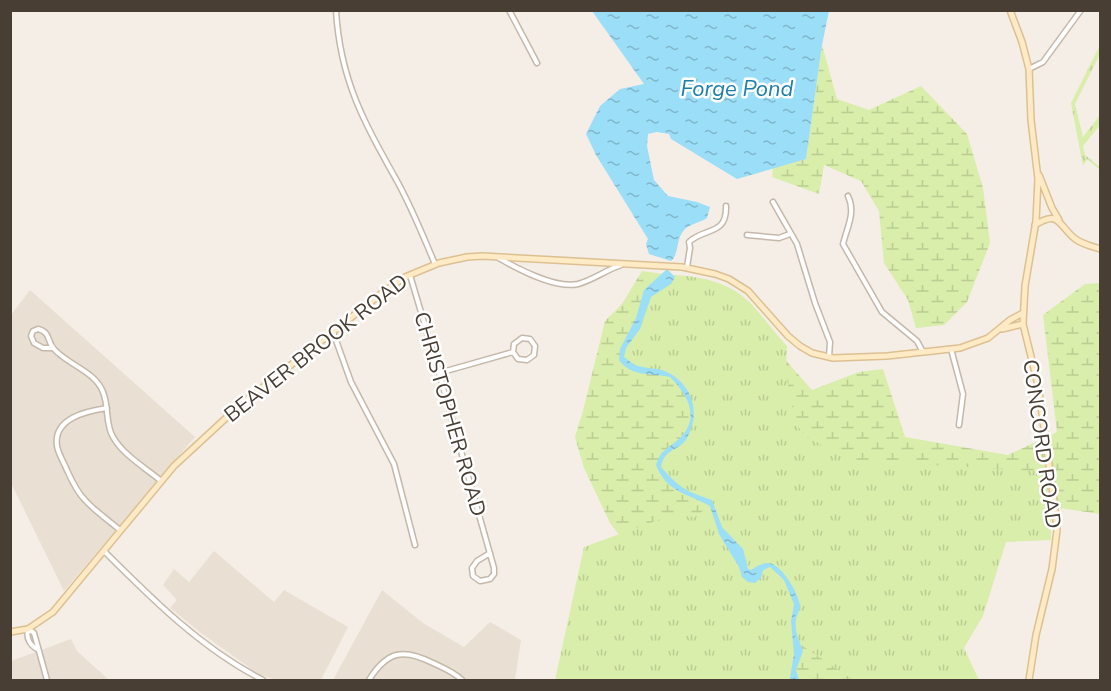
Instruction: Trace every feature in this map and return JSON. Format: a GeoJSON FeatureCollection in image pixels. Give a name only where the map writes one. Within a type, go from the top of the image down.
{"type":"FeatureCollection","features":[{"type":"Feature","properties":{"kind":"street"},"geometry":{"type":"LineString","coordinates":[[336,10],[340,50],[350,87],[369,132],[406,199],[435,264]]}},
{"type":"Feature","properties":{"kind":"street"},"geometry":{"type":"LineString","coordinates":[[509,10],[537,63]]}},
{"type":"Feature","properties":{"kind":"street"},"geometry":{"type":"LineString","coordinates":[[1010,10],[1029,69],[1031,120],[1037,168],[1052,208],[1059,220],[1078,241],[1101,249]]}},
{"type":"Feature","properties":{"kind":"street"},"geometry":{"type":"LineString","coordinates":[[1029,69],[1043,62],[1081,10]]}},
{"type":"Feature","properties":{"kind":"street","name":"CONCORD ROAD"},"geometry":{"type":"LineString","coordinates":[[1029,681],[1034,645],[1052,569],[1057,530],[1038,386],[1023,324],[1025,286],[1038,200],[1037,168]]}},
{"type":"Feature","properties":{"kind":"street"},"geometry":{"type":"LineString","coordinates":[[848,196],[852,205],[852,216],[843,244],[882,312],[917,341],[923,352]]}},
{"type":"Feature","properties":{"kind":"street"},"geometry":{"type":"LineString","coordinates":[[773,202],[797,244],[830,342],[829,357]]}},
{"type":"Feature","properties":{"kind":"street"},"geometry":{"type":"LineString","coordinates":[[685,267],[690,248],[689,242],[694,237],[719,227],[726,217],[726,206]]}},
{"type":"Feature","properties":{"kind":"street"},"geometry":{"type":"LineString","coordinates":[[1035,225],[1048,218],[1059,220]]}},
{"type":"Feature","properties":{"kind":"street"},"geometry":{"type":"LineString","coordinates":[[747,235],[778,238],[790,234]]}},
{"type":"Feature","properties":{"kind":"street","name":"BEAVER BROOK ROAD"},"geometry":{"type":"LineString","coordinates":[[10,633],[28,629],[47,617],[60,604],[174,466],[225,417],[382,293],[410,274],[435,264],[467,257],[497,257],[685,267],[715,274],[735,282],[754,297],[788,336],[800,346],[812,353],[829,357],[854,358],[970,346],[988,338],[1015,316],[1023,313]]}},
{"type":"Feature","properties":{"kind":"street"},"geometry":{"type":"LineString","coordinates":[[497,257],[532,274],[559,283],[572,284],[579,284],[624,264]]}},
{"type":"Feature","properties":{"kind":"street","name":"CHRISTOPHER ROAD"},"geometry":{"type":"LineString","coordinates":[[410,274],[490,553],[494,574],[488,580],[480,581],[473,576],[472,568],[477,561],[490,553]]}},
{"type":"Feature","properties":{"kind":"street","name":"BEAVER BROOK ROAD"},"geometry":{"type":"LineString","coordinates":[[997,331],[1023,324]]}},
{"type":"Feature","properties":{"kind":"street"},"geometry":{"type":"LineString","coordinates":[[52,348],[45,332],[38,329],[33,331],[31,336],[34,343],[43,348],[52,348],[97,382],[104,394],[110,431],[115,441],[161,481]]}},
{"type":"Feature","properties":{"kind":"street"},"geometry":{"type":"LineString","coordinates":[[333,332],[351,382],[394,464],[415,545]]}},
{"type":"Feature","properties":{"kind":"street"},"geometry":{"type":"LineString","coordinates":[[520,338],[528,338],[534,344],[534,355],[527,360],[518,359],[513,352],[514,344],[520,338]]}},
{"type":"Feature","properties":{"kind":"street"},"geometry":{"type":"LineString","coordinates":[[951,349],[963,394],[959,425]]}},
{"type":"Feature","properties":{"kind":"street"},"geometry":{"type":"LineString","coordinates":[[440,373],[513,352]]}},
{"type":"Feature","properties":{"kind":"street"},"geometry":{"type":"LineString","coordinates":[[107,408],[84,412],[70,419],[61,430],[57,445],[71,479],[81,496],[120,530]]}},
{"type":"Feature","properties":{"kind":"street"},"geometry":{"type":"LineString","coordinates":[[103,551],[197,637],[263,681]]}},
{"type":"Feature","properties":{"kind":"street"},"geometry":{"type":"LineString","coordinates":[[28,629],[34,633],[47,681]]}},
{"type":"Feature","properties":{"kind":"street"},"geometry":{"type":"LineString","coordinates":[[369,681],[384,661],[404,654],[421,657],[452,672],[462,681]]}},
{"type":"Feature","properties":{"kind":"shaded area"},"geometry":{"type":"Polygon","coordinates":[[[30,290],[195,437],[64,591],[11,483],[11,315],[30,290]]]}},
{"type":"Feature","properties":{"kind":"shaded area"},"geometry":{"type":"Polygon","coordinates":[[[214,551],[274,602],[284,590],[348,627],[321,680],[277,680],[260,675],[170,608],[177,600],[163,585],[174,569],[189,582],[214,551]]]}},
{"type":"Feature","properties":{"kind":"shaded area"},"geometry":{"type":"Polygon","coordinates":[[[382,590],[423,623],[464,647],[490,622],[521,640],[515,680],[333,680],[382,590]]]}},
{"type":"Feature","properties":{"kind":"shaded area"},"geometry":{"type":"Polygon","coordinates":[[[71,639],[77,651],[109,680],[11,680],[11,661],[71,639]]]}},
{"type":"Feature","properties":{"kind":"green space"},"geometry":{"type":"Polygon","coordinates":[[[822,45],[837,99],[869,110],[921,86],[967,134],[983,188],[990,243],[967,302],[944,325],[916,328],[908,300],[884,263],[879,211],[861,181],[824,165],[819,194],[772,177],[773,168],[806,159],[822,45]]]}},
{"type":"Feature","properties":{"kind":"green space"},"geometry":{"type":"Polygon","coordinates":[[[1100,45],[1100,54],[1075,104],[1083,137],[1100,115],[1100,125],[1083,146],[1085,155],[1100,167],[1100,170],[1087,159],[1083,166],[1071,103],[1100,45]]]}},
{"type":"Feature","properties":{"kind":"green space"},"geometry":{"type":"Polygon","coordinates":[[[642,271],[691,278],[781,355],[812,390],[859,372],[883,369],[905,437],[1008,455],[1057,432],[1043,315],[1085,284],[1100,283],[1100,514],[1013,501],[873,680],[779,680],[626,544],[610,523],[584,468],[575,437],[605,321],[622,304],[642,271]]]}},
{"type":"Feature","properties":{"kind":"green space"},"geometry":{"type":"Polygon","coordinates":[[[666,275],[690,276],[724,285],[744,297],[757,311],[787,346],[786,371],[790,399],[799,428],[808,438],[854,460],[1046,472],[1051,514],[1051,540],[1006,542],[983,616],[964,648],[979,680],[853,680],[797,642],[792,672],[796,680],[555,680],[584,547],[680,512],[683,516],[695,517],[704,510],[713,512],[714,510],[706,501],[681,492],[658,466],[662,454],[684,437],[693,418],[692,403],[684,389],[670,375],[639,370],[623,361],[623,351],[630,327],[666,275]]]}},
{"type":"Feature","properties":{"kind":"water","name":"Forge Pond"},"geometry":{"type":"Polygon","coordinates":[[[592,11],[829,11],[806,159],[737,179],[671,139],[669,134],[657,132],[648,134],[647,146],[654,180],[668,196],[710,207],[707,218],[687,227],[682,233],[676,254],[671,261],[649,254],[646,244],[648,239],[596,155],[586,134],[600,106],[620,89],[644,84],[592,11]]]}},
{"type":"Feature","properties":{"kind":"water"},"geometry":{"type":"Polygon","coordinates":[[[667,269],[675,277],[671,284],[651,297],[640,329],[626,348],[624,357],[635,365],[667,372],[683,384],[688,392],[694,410],[691,429],[684,442],[666,456],[661,467],[684,488],[712,500],[722,527],[743,549],[748,569],[751,570],[768,563],[773,564],[784,573],[800,606],[796,619],[797,635],[803,651],[796,670],[799,680],[790,678],[794,654],[791,621],[794,604],[784,580],[770,567],[763,570],[761,578],[755,583],[748,582],[742,577],[739,567],[719,534],[710,506],[672,487],[656,465],[663,452],[680,438],[690,422],[691,414],[686,398],[670,377],[635,372],[619,360],[620,349],[636,318],[644,290],[667,269]]]}}]}
